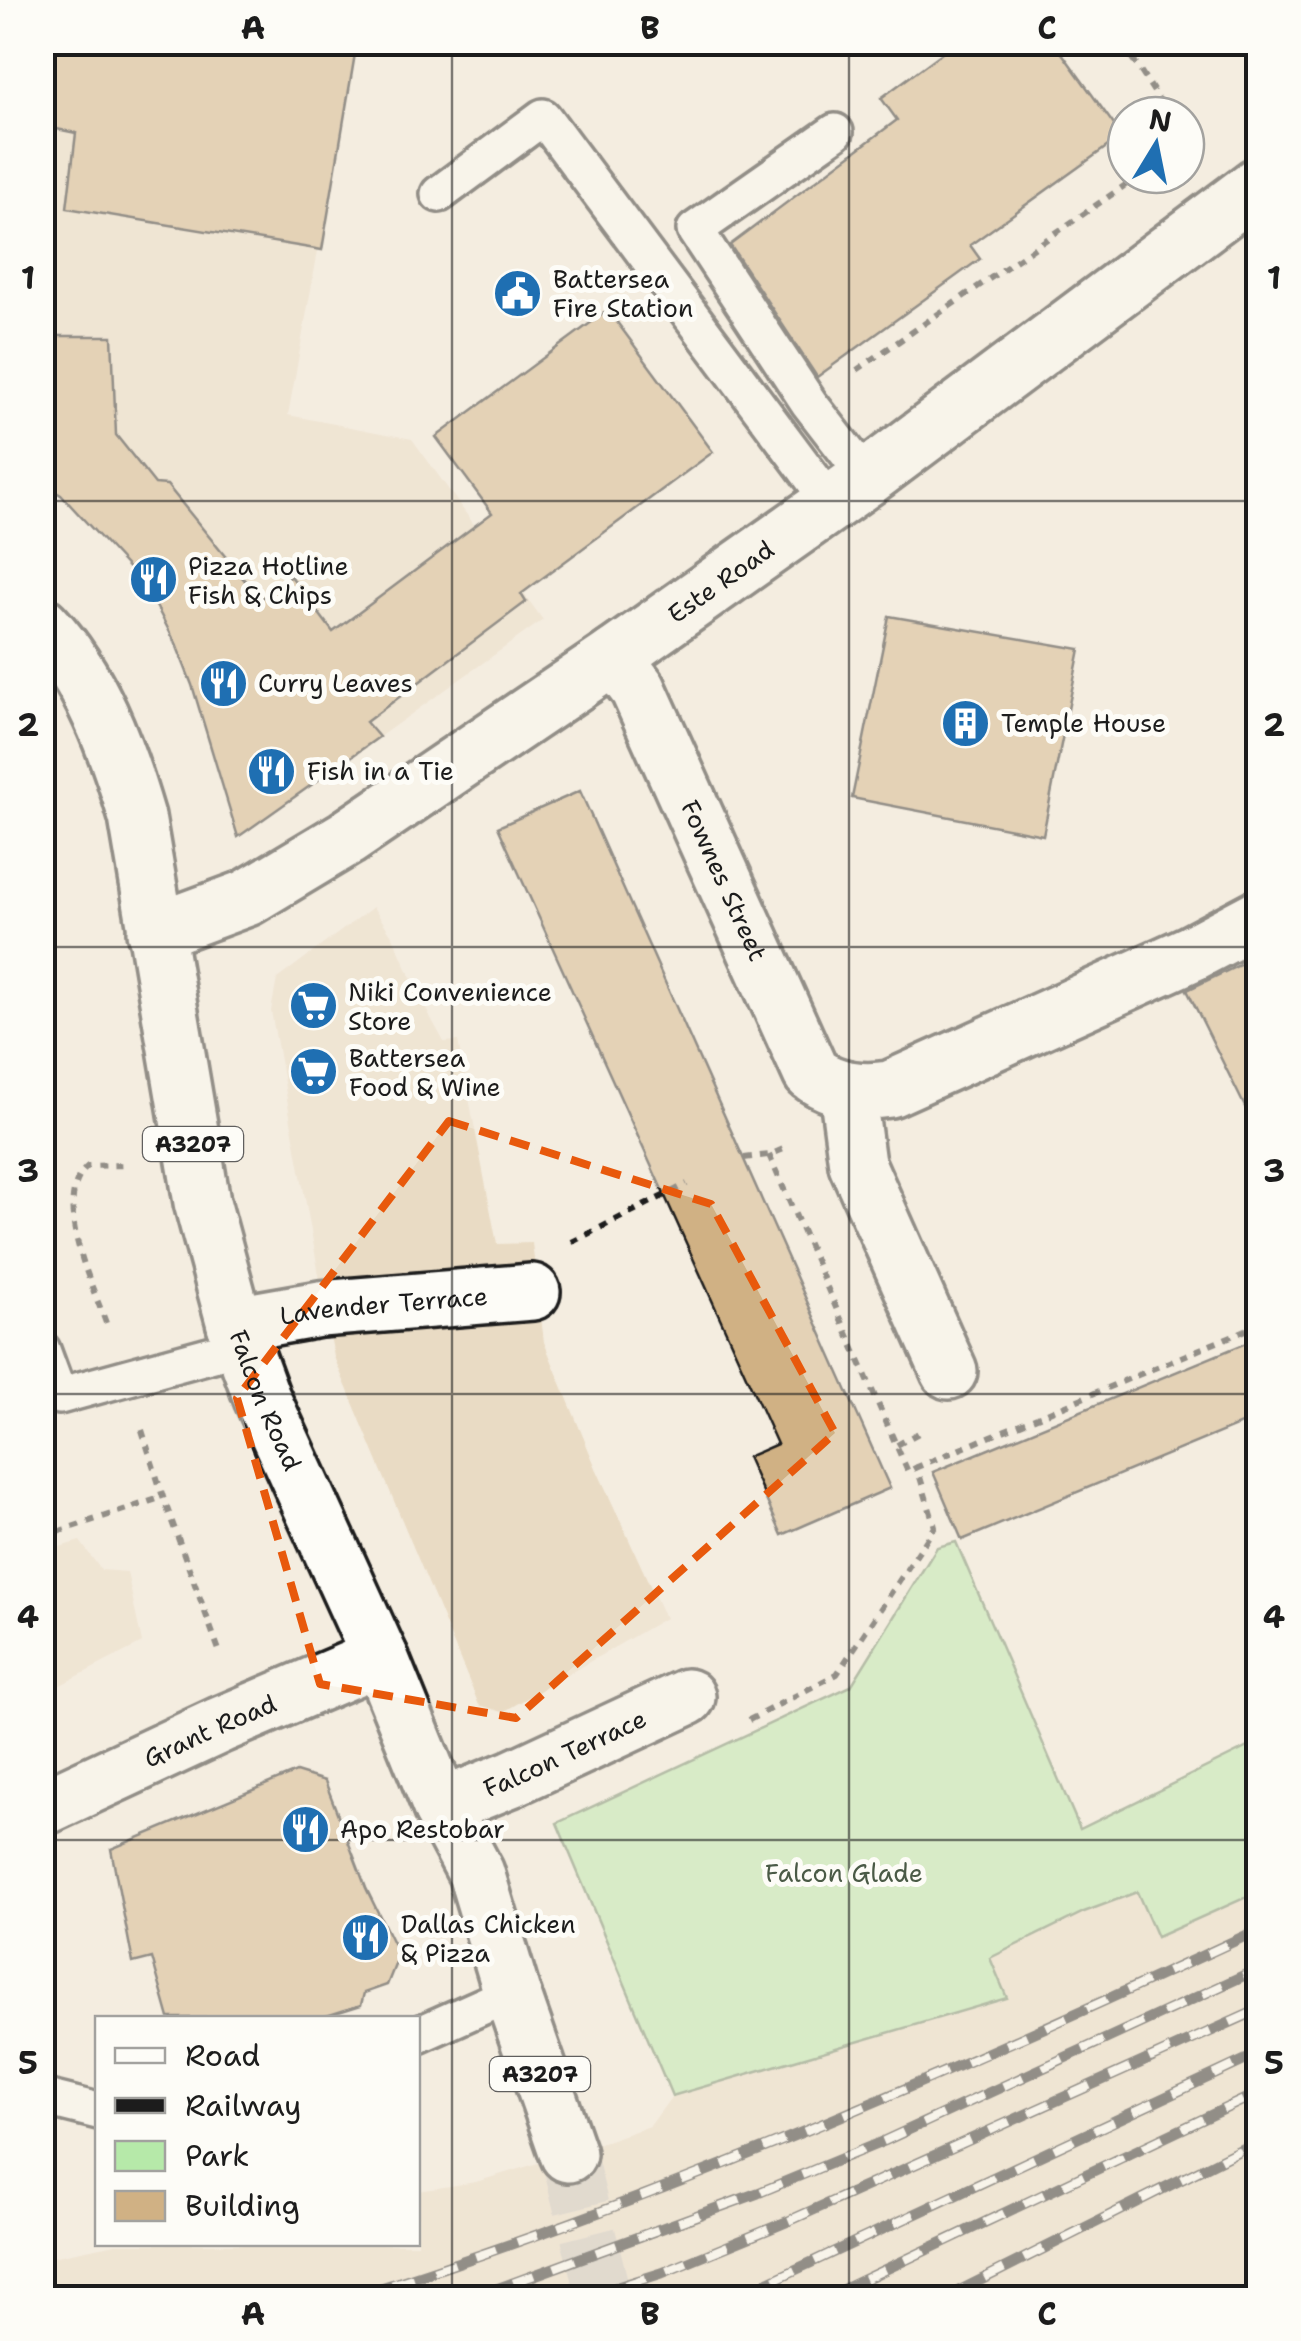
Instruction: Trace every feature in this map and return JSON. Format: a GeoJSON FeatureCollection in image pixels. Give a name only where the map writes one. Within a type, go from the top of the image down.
{"type":"FeatureCollection","features":[{"type":"Feature","properties":{"kind":"street","name":"Este Road"},"geometry":{"type":"LineString","coordinates":[[155,932],[248,898],[614,657],[849,490],[1258,186]]}},
{"type":"Feature","properties":{"kind":"street","name":"Falcon Road"},"geometry":{"type":"LineString","coordinates":[[42,625],[87,689],[124,770],[137,816],[202,1202],[239,1335],[262,1398],[380,1657],[441,1806],[476,1873],[512,1993],[568,2154]]}},
{"type":"Feature","properties":{"kind":"street","name":"Fownes Street"},"geometry":{"type":"LineString","coordinates":[[614,657],[638,689],[811,1073],[821,1081],[848,1089]]}},
{"type":"Feature","properties":{"kind":"street"},"geometry":{"type":"LineString","coordinates":[[949,1370],[857,1164],[848,1089],[867,1093],[890,1089],[1192,953],[1258,918]]}},
{"type":"Feature","properties":{"kind":"street","name":"Lavender Terrace"},"geometry":{"type":"LineString","coordinates":[[239,1335],[320,1309],[532,1292]]}},
{"type":"Feature","properties":{"kind":"street","name":"Grant Road"},"geometry":{"type":"LineString","coordinates":[[42,1808],[220,1725],[380,1657]]}},
{"type":"Feature","properties":{"kind":"street","name":"Falcon Terrace"},"geometry":{"type":"LineString","coordinates":[[441,1806],[514,1778],[686,1697]]}},
{"type":"Feature","properties":{"kind":"lane"},"geometry":{"type":"LineString","coordinates":[[439,194],[543,117],[849,490]]}},
{"type":"Feature","properties":{"kind":"lane"},"geometry":{"type":"LineString","coordinates":[[835,132],[695,230],[809,403],[849,490]]}},
{"type":"Feature","properties":{"kind":"lane"},"geometry":{"type":"LineString","coordinates":[[42,1350],[60,1396],[239,1335]]}},
{"type":"Feature","properties":{"kind":"lane"},"geometry":{"type":"LineString","coordinates":[[420,2034],[512,1993]]}},
{"type":"Feature","properties":{"kind":"lane"},"geometry":{"type":"LineString","coordinates":[[42,2097],[95,2110]]}},
{"type":"Feature","properties":{"kind":"path"},"geometry":{"type":"LineString","coordinates":[[1131,42],[1132,58],[1156,95]]}},
{"type":"Feature","properties":{"kind":"path"},"geometry":{"type":"LineString","coordinates":[[809,403],[1111,195]]}},
{"type":"Feature","properties":{"kind":"path"},"geometry":{"type":"LineString","coordinates":[[769,1155],[908,1472],[1258,1325]]}},
{"type":"Feature","properties":{"kind":"path"},"geometry":{"type":"LineString","coordinates":[[102,1163],[142,1165]]}},
{"type":"Feature","properties":{"kind":"path"},"geometry":{"type":"LineString","coordinates":[[532,1292],[556,1250],[687,1184]]}},
{"type":"Feature","properties":{"kind":"path"},"geometry":{"type":"LineString","coordinates":[[897,1444],[924,1430]]}},
{"type":"Feature","properties":{"kind":"path"},"geometry":{"type":"LineString","coordinates":[[686,1697],[713,1740],[837,1674],[935,1527],[917,1467]]}},
{"type":"Feature","properties":{"kind":"path"},"geometry":{"type":"LineString","coordinates":[[42,1537],[163,1497],[220,1648],[220,1725]]}},
{"type":"Feature","properties":{"kind":"highlighted area"},"geometry":{"type":"Polygon","coordinates":[[[449,1121],[711,1204],[835,1433],[516,1718],[320,1684],[237,1398],[449,1121]]]}},
{"type":"Feature","properties":{"kind":"shaded area"},"geometry":{"type":"Polygon","coordinates":[[[42,43],[356,43],[288,415],[412,439],[543,620],[250,829],[234,822],[198,697],[146,586],[62,496],[43,484],[42,43]]]}},
{"type":"Feature","properties":{"kind":"shaded area"},"geometry":{"type":"Polygon","coordinates":[[[373,907],[393,937],[444,1042],[458,1041],[497,1244],[532,1243],[544,1342],[665,1618],[503,1712],[479,1705],[334,1357],[271,1011],[277,979],[373,907]]]}},
{"type":"Feature","properties":{"kind":"shaded area"},"geometry":{"type":"Polygon","coordinates":[[[80,1541],[101,1570],[127,1572],[142,1643],[43,1694],[43,1552],[80,1541]]]}},
{"type":"Feature","properties":{"kind":"shaded area"},"geometry":{"type":"Polygon","coordinates":[[[1138,1892],[1157,1936],[1258,1892],[1258,2298],[43,2298],[42,2259],[106,2246],[420,2246],[420,2191],[476,2182],[650,2126],[672,2096],[1007,1999],[989,1959],[1084,1912],[1138,1892]]]}},
{"type":"Feature","properties":{"kind":"green space","name":"Falcon Glade"},"geometry":{"type":"Polygon","coordinates":[[[956,1542],[1080,1829],[1258,1742],[1258,1892],[1157,1937],[1137,1892],[1084,1912],[990,1958],[1007,1998],[672,2096],[557,1823],[851,1686],[937,1547],[956,1542]]]}},
{"type":"Feature","properties":{"kind":"building"},"geometry":{"type":"Polygon","coordinates":[[[42,42],[357,42],[322,250],[67,208],[76,133],[42,126],[42,42]]]}},
{"type":"Feature","properties":{"kind":"building"},"geometry":{"type":"Polygon","coordinates":[[[957,42],[1054,42],[1106,114],[1106,147],[970,245],[980,259],[817,377],[730,245],[897,120],[881,98],[957,42]]]}},
{"type":"Feature","properties":{"kind":"building"},"geometry":{"type":"Polygon","coordinates":[[[608,310],[713,452],[521,594],[526,602],[366,722],[379,737],[238,837],[192,685],[146,587],[61,495],[42,484],[42,336],[112,336],[116,435],[155,484],[167,485],[260,599],[291,576],[333,632],[492,513],[436,437],[608,310]]]}},
{"type":"Feature","properties":{"kind":"building","name":"Temple House"},"geometry":{"type":"Polygon","coordinates":[[[889,616],[1080,649],[1043,835],[852,798],[889,616]]]}},
{"type":"Feature","properties":{"kind":"building"},"geometry":{"type":"Polygon","coordinates":[[[580,791],[890,1488],[782,1535],[747,1457],[777,1444],[498,827],[580,791]]]}},
{"type":"Feature","properties":{"kind":"building"},"geometry":{"type":"Polygon","coordinates":[[[1258,956],[1258,1133],[1187,990],[1258,956]]]}},
{"type":"Feature","properties":{"kind":"building"},"geometry":{"type":"Polygon","coordinates":[[[1258,1338],[1258,1417],[962,1540],[933,1472],[1258,1338]]]}},
{"type":"Feature","properties":{"kind":"building"},"geometry":{"type":"Polygon","coordinates":[[[296,1772],[325,1781],[366,1888],[399,1955],[387,1985],[364,1993],[361,2005],[326,2016],[168,2016],[152,1958],[133,1963],[111,1849],[296,1772]]]}},
{"type":"Feature","properties":{"kind":"tunnel"},"geometry":{"type":"LineString","coordinates":[[568,2154],[604,2298]]}},
{"type":"Feature","properties":{"kind":"railway"},"geometry":{"type":"LineString","coordinates":[[350,2298],[582,2219],[810,2129],[1258,1930]]}},
{"type":"Feature","properties":{"kind":"railway"},"geometry":{"type":"LineString","coordinates":[[472,2298],[758,2193],[884,2141],[1258,1969]]}},
{"type":"Feature","properties":{"kind":"railway"},"geometry":{"type":"LineString","coordinates":[[583,2298],[662,2273],[791,2220],[1258,2010]]}},
{"type":"Feature","properties":{"kind":"railway"},"geometry":{"type":"LineString","coordinates":[[735,2298],[1258,2054]]}},
{"type":"Feature","properties":{"kind":"railway"},"geometry":{"type":"LineString","coordinates":[[825,2298],[1258,2093]]}},
{"type":"Feature","properties":{"kind":"railway"},"geometry":{"type":"LineString","coordinates":[[945,2298],[1258,2141]]}},
{"type":"Feature","properties":{"kind":"place","name":"Battersea Fire Station"},"geometry":{"type":"Point","coordinates":[518,293]}},
{"type":"Feature","properties":{"kind":"place","name":"Pizza Hotline Fish & Chips"},"geometry":{"type":"Point","coordinates":[153,580]}},
{"type":"Feature","properties":{"kind":"place","name":"Curry Leaves"},"geometry":{"type":"Point","coordinates":[223,683]}},
{"type":"Feature","properties":{"kind":"place","name":"Temple House"},"geometry":{"type":"Point","coordinates":[966,723]}},
{"type":"Feature","properties":{"kind":"place","name":"Fish in a Tie"},"geometry":{"type":"Point","coordinates":[272,771]}},
{"type":"Feature","properties":{"kind":"place","name":"Niki Convenience Store"},"geometry":{"type":"Point","coordinates":[313,1006]}},
{"type":"Feature","properties":{"kind":"place","name":"Battersea Food & Wine"},"geometry":{"type":"Point","coordinates":[314,1072]}},
{"type":"Feature","properties":{"kind":"place","name":"Apo Restobar"},"geometry":{"type":"Point","coordinates":[305,1829]}},
{"type":"Feature","properties":{"kind":"place","name":"Dallas Chicken & Pizza"},"geometry":{"type":"Point","coordinates":[366,1938]}}]}
